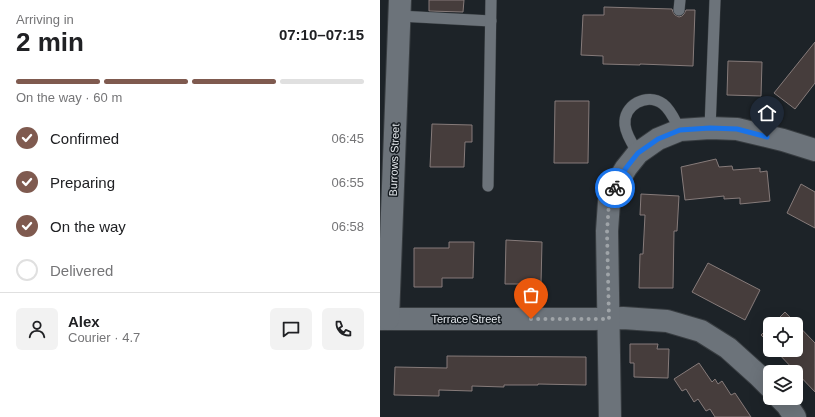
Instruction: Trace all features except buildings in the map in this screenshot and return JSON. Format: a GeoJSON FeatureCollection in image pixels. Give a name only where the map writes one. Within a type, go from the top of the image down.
{"type":"FeatureCollection","features":[{"type":"Feature","properties":{"kind":"street","name":"Burrows Street"},"geometry":{"type":"LineString","coordinates":[[384,319],[387,200],[399,8]]}},
{"type":"Feature","properties":{"kind":"street"},"geometry":{"type":"LineString","coordinates":[[610,417],[607,232],[609,202],[626,168],[638,153],[658,139],[680,130],[710,128],[737,129],[783,140],[815,150]]}},
{"type":"Feature","properties":{"kind":"street","name":"Terrace Street"},"geometry":{"type":"LineString","coordinates":[[384,319],[594,320],[623,318],[667,321],[701,331],[728,348],[763,380]]}},
{"type":"Feature","properties":{"kind":"street"},"geometry":{"type":"LineString","coordinates":[[787,405],[793,416]]}},
{"type":"Feature","properties":{"kind":"lane"},"geometry":{"type":"LineString","coordinates":[[488,186],[491,0]]}},
{"type":"Feature","properties":{"kind":"lane"},"geometry":{"type":"LineString","coordinates":[[710,128],[715,0]]}},
{"type":"Feature","properties":{"kind":"lane"},"geometry":{"type":"LineString","coordinates":[[399,8],[491,21]]}},
{"type":"Feature","properties":{"kind":"lane"},"geometry":{"type":"LineString","coordinates":[[638,153],[627,134],[625,126],[625,117],[629,109],[635,103],[650,99],[658,101],[669,110],[680,130]]}},
{"type":"Feature","properties":{"kind":"way so far"},"geometry":{"type":"LineString","coordinates":[[531,319],[609,319],[607,232],[609,202],[615,188]]}},
{"type":"Feature","properties":{"kind":"route"},"geometry":{"type":"LineString","coordinates":[[615,188],[626,168],[638,153],[658,139],[680,130],[710,128],[737,129],[767,137]]}}]}
